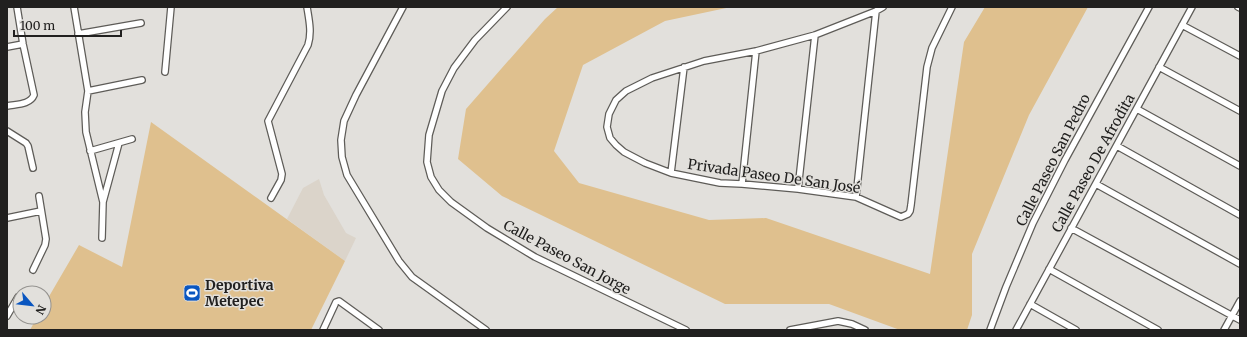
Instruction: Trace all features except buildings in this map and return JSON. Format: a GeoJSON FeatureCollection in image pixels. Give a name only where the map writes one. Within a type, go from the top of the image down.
{"type":"FeatureCollection","features":[{"type":"Feature","properties":{"kind":"street"},"geometry":{"type":"LineString","coordinates":[[7,106],[29,102],[34,95],[17,7]]}},
{"type":"Feature","properties":{"kind":"street"},"geometry":{"type":"LineString","coordinates":[[74,7],[88,91],[85,123],[90,151],[103,202]]}},
{"type":"Feature","properties":{"kind":"street"},"geometry":{"type":"LineString","coordinates":[[165,72],[171,7]]}},
{"type":"Feature","properties":{"kind":"street"},"geometry":{"type":"LineString","coordinates":[[271,198],[281,180],[282,174],[268,121],[308,45],[310,30],[307,7]]}},
{"type":"Feature","properties":{"kind":"street"},"geometry":{"type":"LineString","coordinates":[[403,7],[356,95],[344,121],[341,140],[342,157],[347,175],[399,261],[412,277],[486,330]]}},
{"type":"Feature","properties":{"kind":"street","name":"Calle Paseo San Jorge"},"geometry":{"type":"LineString","coordinates":[[507,7],[471,46],[454,68],[442,91],[429,135],[427,162],[431,177],[439,190],[451,202],[487,228],[535,257],[686,330]]}},
{"type":"Feature","properties":{"kind":"street","name":"Privada Paseo De San José"},"geometry":{"type":"LineString","coordinates":[[883,7],[816,35],[756,51],[704,61],[652,78],[626,91],[616,100],[609,114],[607,127],[610,138],[624,152],[645,163],[671,173],[720,183],[798,189],[856,197],[901,217],[908,214],[910,211],[927,67],[932,48],[952,7]]}},
{"type":"Feature","properties":{"kind":"street","name":"Calle Paseo San Pedro"},"geometry":{"type":"LineString","coordinates":[[990,330],[1033,223],[1065,160],[1149,7]]}},
{"type":"Feature","properties":{"kind":"street","name":"Calle Paseo De Afrodita"},"geometry":{"type":"LineString","coordinates":[[1016,330],[1192,7]]}},
{"type":"Feature","properties":{"kind":"street"},"geometry":{"type":"LineString","coordinates":[[856,197],[876,11]]}},
{"type":"Feature","properties":{"kind":"street"},"geometry":{"type":"LineString","coordinates":[[78,34],[141,23]]}},
{"type":"Feature","properties":{"kind":"street"},"geometry":{"type":"LineString","coordinates":[[1182,25],[1240,56]]}},
{"type":"Feature","properties":{"kind":"street"},"geometry":{"type":"LineString","coordinates":[[798,189],[816,35]]}},
{"type":"Feature","properties":{"kind":"street"},"geometry":{"type":"LineString","coordinates":[[7,47],[23,44]]}},
{"type":"Feature","properties":{"kind":"street"},"geometry":{"type":"LineString","coordinates":[[742,184],[756,51]]}},
{"type":"Feature","properties":{"kind":"street"},"geometry":{"type":"LineString","coordinates":[[671,173],[684,67]]}},
{"type":"Feature","properties":{"kind":"street"},"geometry":{"type":"LineString","coordinates":[[1159,67],[1240,111]]}},
{"type":"Feature","properties":{"kind":"street"},"geometry":{"type":"LineString","coordinates":[[88,91],[142,80]]}},
{"type":"Feature","properties":{"kind":"street"},"geometry":{"type":"LineString","coordinates":[[1137,109],[1240,166]]}},
{"type":"Feature","properties":{"kind":"street"},"geometry":{"type":"LineString","coordinates":[[7,131],[26,143],[33,168]]}},
{"type":"Feature","properties":{"kind":"street"},"geometry":{"type":"LineString","coordinates":[[90,151],[132,139]]}},
{"type":"Feature","properties":{"kind":"street"},"geometry":{"type":"LineString","coordinates":[[102,238],[103,202],[118,143]]}},
{"type":"Feature","properties":{"kind":"street"},"geometry":{"type":"LineString","coordinates":[[1117,146],[1240,215]]}},
{"type":"Feature","properties":{"kind":"street"},"geometry":{"type":"LineString","coordinates":[[1096,184],[1240,264]]}},
{"type":"Feature","properties":{"kind":"street"},"geometry":{"type":"LineString","coordinates":[[33,270],[45,245],[46,239],[39,196]]}},
{"type":"Feature","properties":{"kind":"street"},"geometry":{"type":"LineString","coordinates":[[7,218],[42,211]]}},
{"type":"Feature","properties":{"kind":"street"},"geometry":{"type":"LineString","coordinates":[[1071,228],[1240,320]]}},
{"type":"Feature","properties":{"kind":"street"},"geometry":{"type":"LineString","coordinates":[[1049,269],[1158,330]]}},
{"type":"Feature","properties":{"kind":"street"},"geometry":{"type":"LineString","coordinates":[[1224,330],[1240,300]]}},
{"type":"Feature","properties":{"kind":"street"},"geometry":{"type":"LineString","coordinates":[[323,330],[336,302],[339,301],[379,330]]}},
{"type":"Feature","properties":{"kind":"street"},"geometry":{"type":"LineString","coordinates":[[1030,304],[1076,330]]}},
{"type":"Feature","properties":{"kind":"street"},"geometry":{"type":"LineString","coordinates":[[790,330],[813,328],[827,323],[838,322],[852,324],[865,330]]}},
{"type":"Feature","properties":{"kind":"shaded area"},"geometry":{"type":"Polygon","coordinates":[[[558,7],[731,7],[665,21],[583,65],[554,151],[579,183],[709,220],[766,218],[930,274],[964,42],[985,7],[1088,7],[1029,115],[972,254],[972,315],[967,330],[900,330],[829,304],[725,304],[502,196],[458,159],[466,109],[545,19],[558,7]]]}},
{"type":"Feature","properties":{"kind":"shaded area"},"geometry":{"type":"Polygon","coordinates":[[[151,122],[345,261],[311,330],[30,330],[33,325],[52,325],[52,291],[79,245],[122,267],[151,122]]]}},
{"type":"Feature","properties":{"kind":"shaded area"},"geometry":{"type":"Polygon","coordinates":[[[319,179],[324,195],[346,233],[356,238],[345,261],[287,219],[303,188],[319,179]]]}},
{"type":"Feature","properties":{"kind":"place","name":"Deportiva Metepec"},"geometry":{"type":"Point","coordinates":[192,293]}}]}
